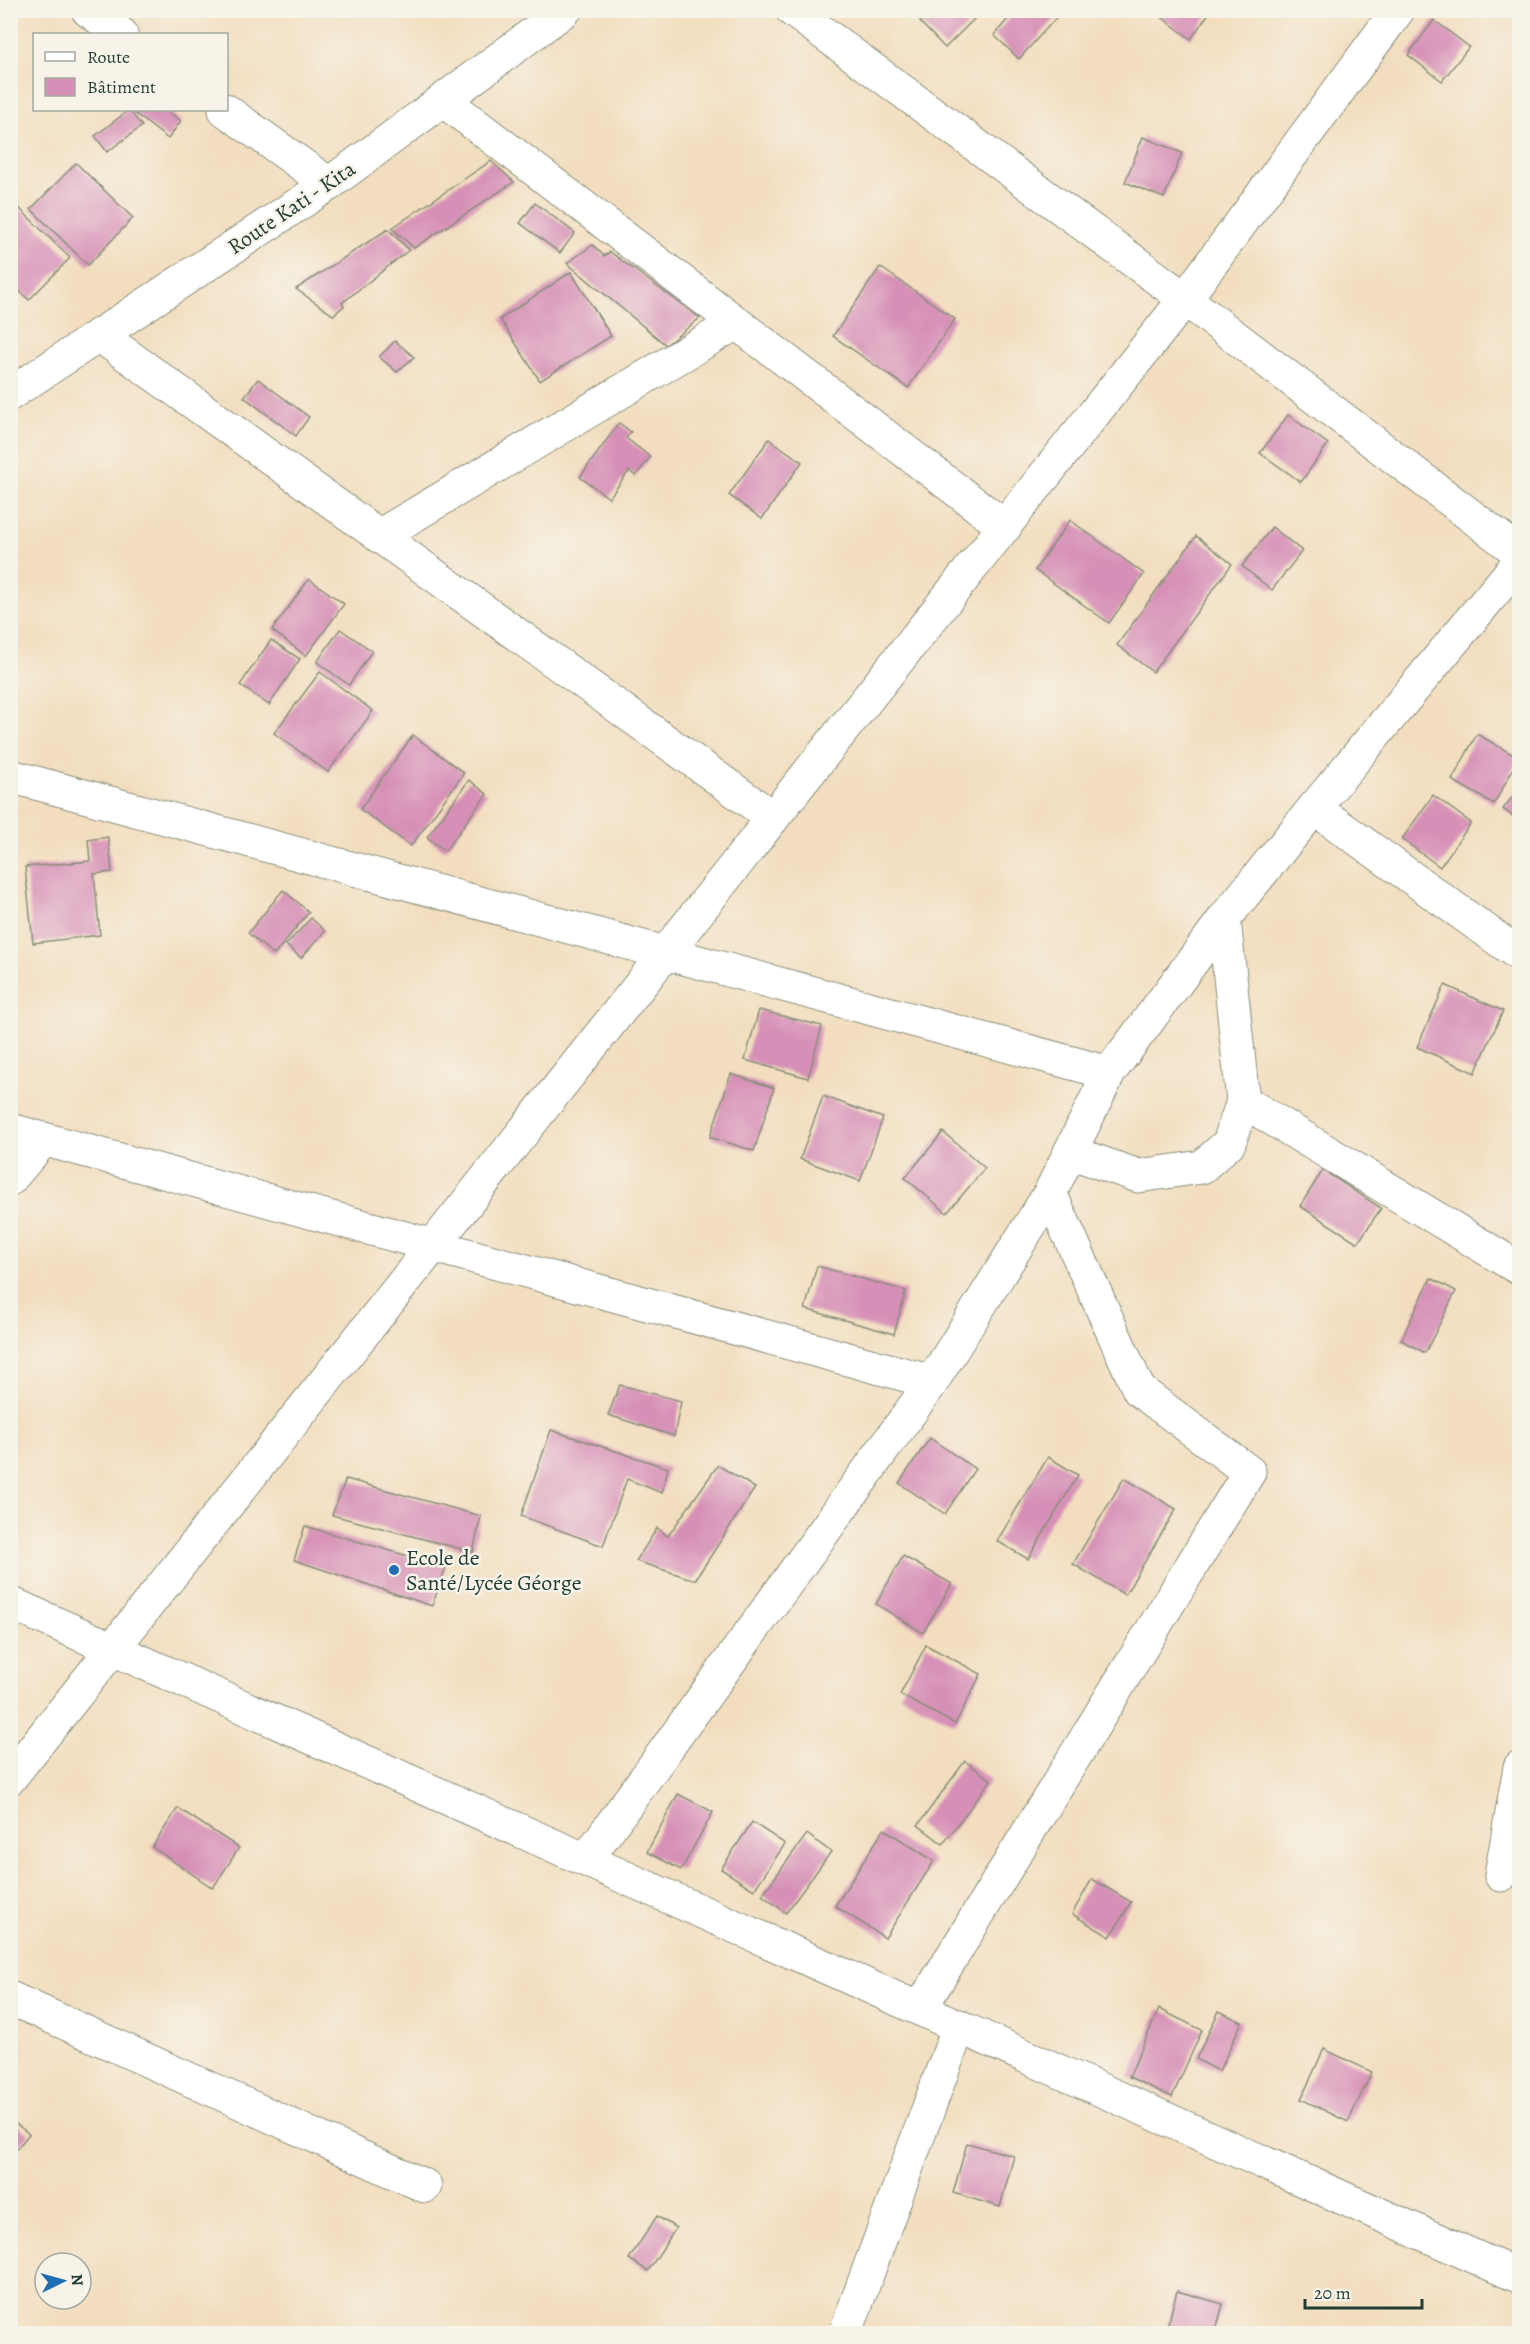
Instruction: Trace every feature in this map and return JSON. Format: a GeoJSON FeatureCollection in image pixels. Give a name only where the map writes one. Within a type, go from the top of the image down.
{"type":"FeatureCollection","features":[{"type":"Feature","properties":{"kind":"street"},"geometry":{"type":"LineString","coordinates":[[88,10],[120,33]]}},
{"type":"Feature","properties":{"kind":"street","name":"Route Kati - Kita"},"geometry":{"type":"LineString","coordinates":[[10,394],[328,184],[565,10]]}},
{"type":"Feature","properties":{"kind":"street"},"geometry":{"type":"LineString","coordinates":[[792,10],[1185,299],[1520,553]]}},
{"type":"Feature","properties":{"kind":"street"},"geometry":{"type":"LineString","coordinates":[[10,1778],[1185,299],[1398,10]]}},
{"type":"Feature","properties":{"kind":"street"},"geometry":{"type":"LineString","coordinates":[[443,100],[1005,526]]}},
{"type":"Feature","properties":{"kind":"street"},"geometry":{"type":"LineString","coordinates":[[226,111],[328,184]]}},
{"type":"Feature","properties":{"kind":"street"},"geometry":{"type":"LineString","coordinates":[[380,536],[736,323]]}},
{"type":"Feature","properties":{"kind":"street"},"geometry":{"type":"LineString","coordinates":[[99,335],[773,818]]}},
{"type":"Feature","properties":{"kind":"street"},"geometry":{"type":"LineString","coordinates":[[586,1860],[932,1382],[1050,1193],[1109,1073],[1224,919],[1520,561]]}},
{"type":"Feature","properties":{"kind":"street"},"geometry":{"type":"LineString","coordinates":[[10,776],[1109,1073]]}},
{"type":"Feature","properties":{"kind":"street"},"geometry":{"type":"LineString","coordinates":[[1314,808],[1520,955]]}},
{"type":"Feature","properties":{"kind":"street"},"geometry":{"type":"LineString","coordinates":[[1070,1152],[1138,1176],[1202,1167],[1229,1143],[1243,1101],[1224,919]]}},
{"type":"Feature","properties":{"kind":"street"},"geometry":{"type":"LineString","coordinates":[[1243,1101],[1520,1269]]}},
{"type":"Feature","properties":{"kind":"street"},"geometry":{"type":"LineString","coordinates":[[10,1130],[932,1382]]}},
{"type":"Feature","properties":{"kind":"street"},"geometry":{"type":"LineString","coordinates":[[10,1179],[44,1139]]}},
{"type":"Feature","properties":{"kind":"street"},"geometry":{"type":"LineString","coordinates":[[920,2009],[1249,1472],[1139,1390],[1050,1193]]}},
{"type":"Feature","properties":{"kind":"street"},"geometry":{"type":"LineString","coordinates":[[10,1603],[1520,2277]]}},
{"type":"Feature","properties":{"kind":"street"},"geometry":{"type":"LineString","coordinates":[[1502,1875],[1520,1767]]}},
{"type":"Feature","properties":{"kind":"street"},"geometry":{"type":"LineString","coordinates":[[10,1998],[425,2186]]}},
{"type":"Feature","properties":{"kind":"street"},"geometry":{"type":"LineString","coordinates":[[845,2334],[958,2026]]}},
{"type":"Feature","properties":{"kind":"building"},"geometry":{"type":"Polygon","coordinates":[[[932,10],[983,10],[945,48],[920,22],[932,10]]]}},
{"type":"Feature","properties":{"kind":"building"},"geometry":{"type":"Polygon","coordinates":[[[1016,10],[1063,10],[1019,59],[994,35],[1016,10]]]}},
{"type":"Feature","properties":{"kind":"building"},"geometry":{"type":"Polygon","coordinates":[[[1152,10],[1211,10],[1191,39],[1152,10]]]}},
{"type":"Feature","properties":{"kind":"building"},"geometry":{"type":"Polygon","coordinates":[[[1434,20],[1469,47],[1442,81],[1408,55],[1434,20]]]}},
{"type":"Feature","properties":{"kind":"building"},"geometry":{"type":"Polygon","coordinates":[[[128,111],[142,126],[107,152],[95,136],[128,111]]]}},
{"type":"Feature","properties":{"kind":"building"},"geometry":{"type":"Polygon","coordinates":[[[167,111],[181,121],[168,139],[133,112],[167,111]]]}},
{"type":"Feature","properties":{"kind":"building"},"geometry":{"type":"Polygon","coordinates":[[[1143,137],[1182,153],[1164,198],[1125,182],[1143,137]]]}},
{"type":"Feature","properties":{"kind":"building"},"geometry":{"type":"Polygon","coordinates":[[[491,161],[514,182],[414,248],[392,228],[491,161]]]}},
{"type":"Feature","properties":{"kind":"building"},"geometry":{"type":"Polygon","coordinates":[[[76,163],[133,218],[88,265],[31,209],[76,163]]]}},
{"type":"Feature","properties":{"kind":"building"},"geometry":{"type":"Polygon","coordinates":[[[10,199],[70,258],[29,300],[10,282],[10,199]]]}},
{"type":"Feature","properties":{"kind":"building"},"geometry":{"type":"Polygon","coordinates":[[[535,203],[575,233],[560,253],[520,223],[535,203]]]}},
{"type":"Feature","properties":{"kind":"building"},"geometry":{"type":"Polygon","coordinates":[[[388,229],[409,250],[342,303],[344,306],[333,315],[296,289],[388,229]]]}},
{"type":"Feature","properties":{"kind":"building"},"geometry":{"type":"Polygon","coordinates":[[[593,245],[604,256],[610,252],[700,318],[666,345],[567,263],[593,245]]]}},
{"type":"Feature","properties":{"kind":"building"},"geometry":{"type":"Polygon","coordinates":[[[880,267],[955,319],[908,388],[833,336],[880,267]]]}},
{"type":"Feature","properties":{"kind":"building"},"geometry":{"type":"Polygon","coordinates":[[[571,272],[611,336],[540,381],[500,319],[571,272]]]}},
{"type":"Feature","properties":{"kind":"building"},"geometry":{"type":"Polygon","coordinates":[[[395,341],[414,357],[397,372],[379,357],[395,341]]]}},
{"type":"Feature","properties":{"kind":"building"},"geometry":{"type":"Polygon","coordinates":[[[258,379],[309,417],[296,436],[244,397],[258,379]]]}},
{"type":"Feature","properties":{"kind":"building"},"geometry":{"type":"Polygon","coordinates":[[[1288,415],[1328,444],[1301,482],[1260,453],[1288,415]]]}},
{"type":"Feature","properties":{"kind":"building"},"geometry":{"type":"Polygon","coordinates":[[[619,423],[631,432],[626,438],[650,457],[636,476],[629,471],[609,498],[580,477],[619,423]]]}},
{"type":"Feature","properties":{"kind":"building"},"geometry":{"type":"Polygon","coordinates":[[[769,439],[802,462],[762,519],[729,495],[769,439]]]}},
{"type":"Feature","properties":{"kind":"building"},"geometry":{"type":"Polygon","coordinates":[[[1070,520],[1144,574],[1109,623],[1035,570],[1070,520]]]}},
{"type":"Feature","properties":{"kind":"building"},"geometry":{"type":"Polygon","coordinates":[[[1272,527],[1302,551],[1272,590],[1242,566],[1272,527]]]}},
{"type":"Feature","properties":{"kind":"building"},"geometry":{"type":"Polygon","coordinates":[[[1196,536],[1232,564],[1153,672],[1117,645],[1196,536]]]}},
{"type":"Feature","properties":{"kind":"building"},"geometry":{"type":"Polygon","coordinates":[[[309,579],[344,604],[306,656],[272,630],[309,579]]]}},
{"type":"Feature","properties":{"kind":"building"},"geometry":{"type":"Polygon","coordinates":[[[340,629],[372,651],[349,685],[317,662],[340,629]]]}},
{"type":"Feature","properties":{"kind":"building"},"geometry":{"type":"Polygon","coordinates":[[[271,640],[300,659],[269,705],[240,685],[271,640]]]}},
{"type":"Feature","properties":{"kind":"building"},"geometry":{"type":"Polygon","coordinates":[[[320,672],[373,711],[328,772],[274,733],[320,672]]]}},
{"type":"Feature","properties":{"kind":"building"},"geometry":{"type":"Polygon","coordinates":[[[1477,734],[1519,758],[1494,804],[1452,780],[1477,734]]]}},
{"type":"Feature","properties":{"kind":"building"},"geometry":{"type":"Polygon","coordinates":[[[413,735],[464,773],[411,846],[360,809],[413,735]]]}},
{"type":"Feature","properties":{"kind":"building"},"geometry":{"type":"Polygon","coordinates":[[[469,780],[487,794],[445,851],[427,837],[469,780]]]}},
{"type":"Feature","properties":{"kind":"building"},"geometry":{"type":"Polygon","coordinates":[[[1520,787],[1520,821],[1503,809],[1520,787]]]}},
{"type":"Feature","properties":{"kind":"building"},"geometry":{"type":"Polygon","coordinates":[[[1433,795],[1471,823],[1440,867],[1402,839],[1433,795]]]}},
{"type":"Feature","properties":{"kind":"building"},"geometry":{"type":"Polygon","coordinates":[[[108,837],[112,872],[94,874],[100,935],[33,943],[25,867],[90,861],[88,840],[108,837]]]}},
{"type":"Feature","properties":{"kind":"building"},"geometry":{"type":"Polygon","coordinates":[[[283,890],[309,912],[274,955],[248,933],[283,890]]]}},
{"type":"Feature","properties":{"kind":"building"},"geometry":{"type":"Polygon","coordinates":[[[311,918],[325,931],[301,958],[286,945],[311,918]]]}},
{"type":"Feature","properties":{"kind":"building"},"geometry":{"type":"Polygon","coordinates":[[[1445,985],[1503,1011],[1475,1073],[1417,1047],[1445,985]]]}},
{"type":"Feature","properties":{"kind":"building"},"geometry":{"type":"Polygon","coordinates":[[[759,1010],[822,1026],[808,1078],[745,1060],[759,1010]]]}},
{"type":"Feature","properties":{"kind":"building"},"geometry":{"type":"Polygon","coordinates":[[[731,1074],[774,1088],[754,1151],[710,1137],[731,1074]]]}},
{"type":"Feature","properties":{"kind":"building"},"geometry":{"type":"Polygon","coordinates":[[[823,1096],[883,1118],[860,1181],[800,1159],[823,1096]]]}},
{"type":"Feature","properties":{"kind":"building"},"geometry":{"type":"Polygon","coordinates":[[[943,1132],[985,1168],[947,1213],[905,1178],[943,1132]]]}},
{"type":"Feature","properties":{"kind":"building"},"geometry":{"type":"Polygon","coordinates":[[[1323,1170],[1381,1208],[1358,1243],[1300,1206],[1323,1170]]]}},
{"type":"Feature","properties":{"kind":"building"},"geometry":{"type":"Polygon","coordinates":[[[817,1266],[906,1291],[894,1334],[805,1309],[817,1266]]]}},
{"type":"Feature","properties":{"kind":"building"},"geometry":{"type":"Polygon","coordinates":[[[1431,1278],[1456,1291],[1425,1353],[1401,1340],[1431,1278]]]}},
{"type":"Feature","properties":{"kind":"building"},"geometry":{"type":"Polygon","coordinates":[[[620,1385],[681,1401],[674,1436],[608,1415],[620,1385]]]}},
{"type":"Feature","properties":{"kind":"building"},"geometry":{"type":"Polygon","coordinates":[[[551,1430],[668,1468],[662,1493],[627,1479],[603,1546],[521,1516],[551,1430]]]}},
{"type":"Feature","properties":{"kind":"building"},"geometry":{"type":"Polygon","coordinates":[[[930,1438],[975,1469],[945,1514],[899,1483],[930,1438]]]}},
{"type":"Feature","properties":{"kind":"building"},"geometry":{"type":"Polygon","coordinates":[[[1048,1457],[1078,1475],[1028,1559],[997,1541],[1048,1457]]]}},
{"type":"Feature","properties":{"kind":"building"},"geometry":{"type":"Polygon","coordinates":[[[718,1465],[755,1488],[695,1580],[636,1561],[657,1528],[668,1536],[718,1465]]]}},
{"type":"Feature","properties":{"kind":"building"},"geometry":{"type":"Polygon","coordinates":[[[1124,1478],[1176,1509],[1125,1595],[1073,1564],[1124,1478]]]}},
{"type":"Feature","properties":{"kind":"building"},"geometry":{"type":"Polygon","coordinates":[[[346,1479],[481,1516],[473,1552],[332,1515],[346,1479]]]}},
{"type":"Feature","properties":{"kind":"building"},"geometry":{"type":"Polygon","coordinates":[[[305,1526],[446,1567],[432,1606],[294,1560],[305,1526]]]}},
{"type":"Feature","properties":{"kind":"building"},"geometry":{"type":"Polygon","coordinates":[[[903,1556],[952,1584],[923,1633],[876,1604],[903,1556]]]}},
{"type":"Feature","properties":{"kind":"building"},"geometry":{"type":"Polygon","coordinates":[[[926,1645],[981,1674],[955,1724],[900,1695],[926,1645]]]}},
{"type":"Feature","properties":{"kind":"building"},"geometry":{"type":"Polygon","coordinates":[[[965,1761],[991,1780],[943,1844],[918,1825],[965,1761]]]}},
{"type":"Feature","properties":{"kind":"building"},"geometry":{"type":"Polygon","coordinates":[[[678,1794],[713,1812],[681,1870],[647,1852],[678,1794]]]}},
{"type":"Feature","properties":{"kind":"building"},"geometry":{"type":"Polygon","coordinates":[[[178,1808],[239,1848],[213,1888],[152,1847],[178,1808]]]}},
{"type":"Feature","properties":{"kind":"building"},"geometry":{"type":"Polygon","coordinates":[[[752,1822],[785,1844],[754,1890],[721,1869],[752,1822]]]}},
{"type":"Feature","properties":{"kind":"building"},"geometry":{"type":"Polygon","coordinates":[[[884,1829],[934,1861],[885,1938],[835,1906],[884,1829]]]}},
{"type":"Feature","properties":{"kind":"building"},"geometry":{"type":"Polygon","coordinates":[[[807,1834],[831,1852],[786,1913],[762,1895],[807,1834]]]}},
{"type":"Feature","properties":{"kind":"building"},"geometry":{"type":"Polygon","coordinates":[[[1092,1879],[1131,1902],[1110,1937],[1072,1914],[1092,1879]]]}},
{"type":"Feature","properties":{"kind":"building"},"geometry":{"type":"Polygon","coordinates":[[[1159,2009],[1202,2030],[1172,2097],[1129,2077],[1159,2009]]]}},
{"type":"Feature","properties":{"kind":"building"},"geometry":{"type":"Polygon","coordinates":[[[1219,2011],[1242,2022],[1219,2071],[1196,2059],[1219,2011]]]}},
{"type":"Feature","properties":{"kind":"building"},"geometry":{"type":"Polygon","coordinates":[[[1324,2049],[1372,2072],[1348,2122],[1301,2099],[1324,2049]]]}},
{"type":"Feature","properties":{"kind":"building"},"geometry":{"type":"Polygon","coordinates":[[[10,2119],[29,2134],[10,2157],[10,2119]]]}},
{"type":"Feature","properties":{"kind":"building"},"geometry":{"type":"Polygon","coordinates":[[[967,2143],[1014,2156],[1000,2207],[953,2193],[967,2143]]]}},
{"type":"Feature","properties":{"kind":"building"},"geometry":{"type":"Polygon","coordinates":[[[657,2216],[676,2228],[648,2271],[629,2259],[657,2216]]]}},
{"type":"Feature","properties":{"kind":"building"},"geometry":{"type":"Polygon","coordinates":[[[1177,2291],[1223,2304],[1215,2334],[1165,2334],[1177,2291]]]}},
{"type":"Feature","properties":{"kind":"place","name":"Ecole de Santé/Lycée Géorge"},"geometry":{"type":"Point","coordinates":[394,1570]}}]}
